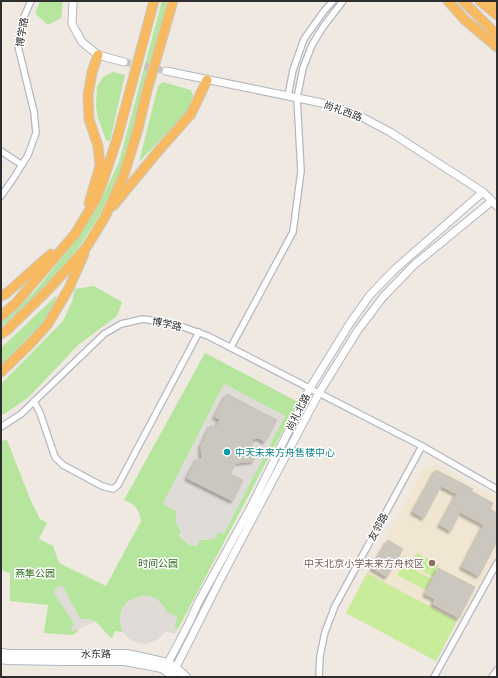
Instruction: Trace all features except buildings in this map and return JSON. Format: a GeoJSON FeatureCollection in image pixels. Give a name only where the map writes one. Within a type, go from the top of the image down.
{"type":"FeatureCollection","features":[{"type":"Feature","properties":{"kind":"highway"},"geometry":{"type":"LineString","coordinates":[[1,316],[15,304],[75,234],[95,201],[117,139],[154,1]]}},
{"type":"Feature","properties":{"kind":"highway"},"geometry":{"type":"LineString","coordinates":[[1,372],[48,324],[69,288],[86,248],[105,217],[124,175],[138,128],[146,91],[174,1]]}},
{"type":"Feature","properties":{"kind":"highway"},"geometry":{"type":"LineString","coordinates":[[448,1],[465,20],[497,47]]}},
{"type":"Feature","properties":{"kind":"highway"},"geometry":{"type":"LineString","coordinates":[[463,1],[497,35]]}},
{"type":"Feature","properties":{"kind":"highway"},"geometry":{"type":"LineString","coordinates":[[480,1],[497,15]]}},
{"type":"Feature","properties":{"kind":"highway"},"geometry":{"type":"LineString","coordinates":[[494,1],[497,4]]}},
{"type":"Feature","properties":{"kind":"highway"},"geometry":{"type":"LineString","coordinates":[[84,220],[100,166],[98,146],[89,119],[88,96],[92,72],[98,55]]}},
{"type":"Feature","properties":{"kind":"highway"},"geometry":{"type":"LineString","coordinates":[[105,217],[160,149],[191,114],[207,80]]}},
{"type":"Feature","properties":{"kind":"highway"},"geometry":{"type":"LineString","coordinates":[[1,296],[7,293],[75,234]]}},
{"type":"Feature","properties":{"kind":"highway"},"geometry":{"type":"LineString","coordinates":[[1,334],[8,330],[86,248]]}},
{"type":"Feature","properties":{"kind":"main road","name":"水东路"},"geometry":{"type":"LineString","coordinates":[[1,653],[127,654],[165,666],[174,673],[186,677]]}},
{"type":"Feature","properties":{"kind":"main road","name":"水东路"},"geometry":{"type":"LineString","coordinates":[[1,659],[125,661],[165,666]]}},
{"type":"Feature","properties":{"kind":"street","name":"博学路"},"geometry":{"type":"LineString","coordinates":[[1,196],[28,155],[36,133],[34,112],[18,46],[23,19],[31,1]]}},
{"type":"Feature","properties":{"kind":"street"},"geometry":{"type":"LineString","coordinates":[[73,1],[72,24],[82,42],[98,55],[124,62]]}},
{"type":"Feature","properties":{"kind":"street"},"geometry":{"type":"LineString","coordinates":[[288,96],[293,70],[304,39],[333,1]]}},
{"type":"Feature","properties":{"kind":"street"},"geometry":{"type":"LineString","coordinates":[[231,347],[293,232],[301,171],[298,98],[303,68],[312,45],[323,27],[343,1]]}},
{"type":"Feature","properties":{"kind":"street","name":"尚礼西路"},"geometry":{"type":"LineString","coordinates":[[166,71],[322,103],[358,115],[390,132],[483,192],[495,203]]}},
{"type":"Feature","properties":{"kind":"street"},"geometry":{"type":"LineString","coordinates":[[1,151],[22,165]]}},
{"type":"Feature","properties":{"kind":"street","name":"尚礼北路"},"geometry":{"type":"LineString","coordinates":[[165,666],[252,505],[310,388],[350,323],[370,295],[394,270],[483,192]]}},
{"type":"Feature","properties":{"kind":"street","name":"尚礼北路"},"geometry":{"type":"LineString","coordinates":[[174,673],[219,582],[319,392],[358,330],[383,297],[414,265],[495,203]]}},
{"type":"Feature","properties":{"kind":"street","name":"博学路"},"geometry":{"type":"LineString","coordinates":[[1,427],[21,414],[104,334],[121,324],[143,319],[175,324],[199,332],[310,388]]}},
{"type":"Feature","properties":{"kind":"street"},"geometry":{"type":"LineString","coordinates":[[34,402],[40,413],[55,457],[63,465],[102,486],[113,489],[118,485],[199,332]]}},
{"type":"Feature","properties":{"kind":"street"},"geometry":{"type":"LineString","coordinates":[[310,388],[422,446],[497,489]]}},
{"type":"Feature","properties":{"kind":"street","name":"友邻路"},"geometry":{"type":"LineString","coordinates":[[319,677],[320,656],[325,632],[335,606],[422,446]]}},
{"type":"Feature","properties":{"kind":"street"},"geometry":{"type":"LineString","coordinates":[[434,677],[497,563]]}},
{"type":"Feature","properties":{"kind":"street"},"geometry":{"type":"LineString","coordinates":[[492,677],[497,670]]}},
{"type":"Feature","properties":{"kind":"shaded area"},"geometry":{"type":"Polygon","coordinates":[[[224,384],[285,416],[224,534],[219,532],[214,539],[199,540],[197,546],[189,545],[178,535],[181,531],[176,522],[176,511],[163,504],[224,384]],[[227,394],[215,416],[220,419],[216,428],[211,426],[201,446],[202,460],[198,458],[187,478],[233,501],[243,480],[230,474],[236,463],[254,461],[252,439],[259,438],[265,442],[276,420],[227,394]]]}},
{"type":"Feature","properties":{"kind":"shaded area","name":"中天北京小学未来方舟校区"},"geometry":{"type":"Polygon","coordinates":[[[438,465],[497,499],[497,553],[464,616],[457,621],[436,661],[346,613],[424,467],[438,465]]]}},
{"type":"Feature","properties":{"kind":"shaded area"},"geometry":{"type":"Polygon","coordinates":[[[58,586],[62,586],[64,588],[81,620],[87,619],[96,621],[81,628],[77,632],[77,629],[71,631],[74,623],[55,595],[54,591],[58,586]]]}},
{"type":"Feature","properties":{"kind":"shaded area"},"geometry":{"type":"Polygon","coordinates":[[[141,596],[149,596],[157,599],[167,612],[177,617],[174,628],[178,629],[175,634],[165,631],[157,640],[146,644],[132,641],[127,637],[120,624],[122,609],[127,602],[141,596]]]}},
{"type":"Feature","properties":{"kind":"green space"},"geometry":{"type":"Polygon","coordinates":[[[40,1],[63,1],[61,18],[48,25],[35,13],[40,1]]]}},
{"type":"Feature","properties":{"kind":"green space"},"geometry":{"type":"Polygon","coordinates":[[[162,1],[167,1],[129,146],[118,176],[99,216],[79,247],[42,290],[1,327],[1,322],[14,312],[35,291],[79,237],[97,208],[119,162],[162,1]]]}},
{"type":"Feature","properties":{"kind":"green space"},"geometry":{"type":"Polygon","coordinates":[[[113,72],[125,75],[110,141],[106,140],[98,118],[96,107],[97,87],[103,77],[113,72]]]}},
{"type":"Feature","properties":{"kind":"green space"},"geometry":{"type":"Polygon","coordinates":[[[163,82],[191,90],[193,96],[187,112],[139,162],[158,86],[163,82]]]}},
{"type":"Feature","properties":{"kind":"green space"},"geometry":{"type":"Polygon","coordinates":[[[94,286],[122,302],[117,316],[78,345],[28,398],[4,414],[1,414],[1,384],[63,321],[72,302],[75,289],[94,286]]]}},
{"type":"Feature","properties":{"kind":"green space"},"geometry":{"type":"Polygon","coordinates":[[[57,295],[53,307],[42,323],[1,367],[1,348],[57,295]]]}},
{"type":"Feature","properties":{"kind":"green space","name":"时间公园"},"geometry":{"type":"Polygon","coordinates":[[[205,353],[298,402],[178,629],[174,628],[177,617],[167,612],[127,602],[120,617],[120,624],[123,632],[115,631],[112,638],[95,622],[87,619],[81,620],[64,588],[54,592],[55,595],[74,623],[71,631],[76,629],[78,630],[72,635],[44,633],[48,605],[10,601],[10,573],[1,570],[1,441],[7,440],[30,499],[40,519],[47,523],[39,539],[53,546],[59,563],[106,586],[141,521],[136,508],[124,500],[205,353]],[[224,384],[163,504],[176,511],[176,522],[181,531],[199,540],[214,539],[285,416],[224,384]]]}},
{"type":"Feature","properties":{"kind":"green space"},"geometry":{"type":"Polygon","coordinates":[[[417,553],[439,565],[433,577],[411,565],[417,553]]]}},
{"type":"Feature","properties":{"kind":"green space"},"geometry":{"type":"Polygon","coordinates":[[[403,564],[432,579],[426,590],[397,575],[403,564]]]}},
{"type":"Feature","properties":{"kind":"green space"},"geometry":{"type":"Polygon","coordinates":[[[367,573],[457,621],[436,661],[346,613],[367,573]]]}},
{"type":"Feature","properties":{"kind":"tunnel"},"geometry":{"type":"LineString","coordinates":[[124,62],[166,71]]}},
{"type":"Feature","properties":{"kind":"place","name":"中天未来方舟售楼中心"},"geometry":{"type":"Point","coordinates":[227,452]}},
{"type":"Feature","properties":{"kind":"place","name":"中天北京小学未来方舟校区"},"geometry":{"type":"Point","coordinates":[432,563]}},
{"type":"Feature","properties":{"kind":"park label","name":"燕隼公园"},"geometry":{"type":"Point","coordinates":[35,573]}}]}
